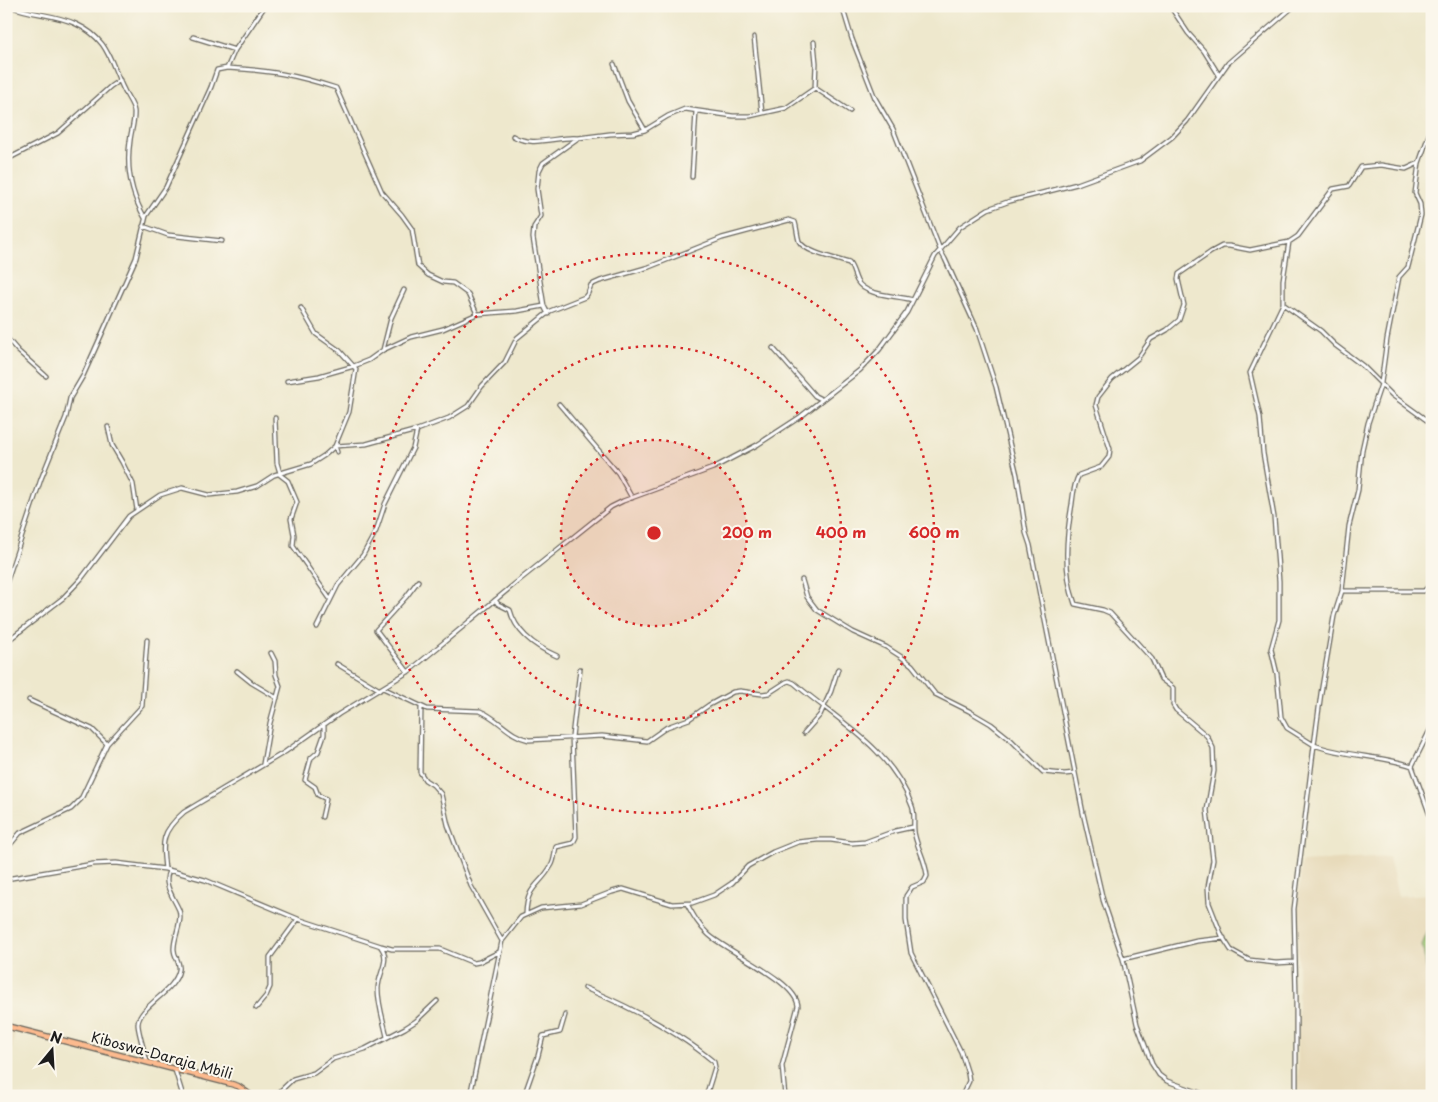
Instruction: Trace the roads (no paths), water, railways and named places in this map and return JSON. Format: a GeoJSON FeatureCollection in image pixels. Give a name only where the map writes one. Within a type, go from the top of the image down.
{"type":"FeatureCollection","features":[{"type":"Feature","properties":{"kind":"main road","name":"Kiboswa-Daraja Mbili"},"geometry":{"type":"LineString","coordinates":[[6,1026],[238,1086],[252,1096]]}},
{"type":"Feature","properties":{"kind":"street"},"geometry":{"type":"LineString","coordinates":[[10,6],[77,24],[92,33],[108,50],[134,108],[134,121],[130,142],[129,181],[146,219]]}},
{"type":"Feature","properties":{"kind":"street"},"geometry":{"type":"LineString","coordinates":[[227,68],[235,50],[264,6]]}},
{"type":"Feature","properties":{"kind":"street"},"geometry":{"type":"LineString","coordinates":[[842,6],[875,98],[893,129],[940,252],[977,329],[996,387],[1016,475],[1075,773],[1103,900],[1123,959],[1137,1024],[1159,1076],[1167,1081],[1209,1096]]}},
{"type":"Feature","properties":{"kind":"street"},"geometry":{"type":"LineString","coordinates":[[1170,6],[1220,75]]}},
{"type":"Feature","properties":{"kind":"street"},"geometry":{"type":"LineString","coordinates":[[147,1062],[138,1027],[139,1020],[146,1010],[170,987],[180,969],[174,952],[180,914],[169,891],[163,841],[166,832],[174,821],[191,808],[408,672],[611,507],[696,475],[757,445],[793,422],[860,370],[879,350],[913,300],[935,256],[960,227],[988,209],[1010,201],[1077,184],[1140,161],[1172,137],[1188,121],[1228,63],[1294,6]]}},
{"type":"Feature","properties":{"kind":"street"},"geometry":{"type":"LineString","coordinates":[[193,37],[235,50]]}},
{"type":"Feature","properties":{"kind":"street"},"geometry":{"type":"LineString","coordinates":[[754,37],[762,113]]}},
{"type":"Feature","properties":{"kind":"street"},"geometry":{"type":"LineString","coordinates":[[814,42],[816,63],[815,88]]}},
{"type":"Feature","properties":{"kind":"street"},"geometry":{"type":"LineString","coordinates":[[614,64],[628,102],[645,130]]}},
{"type":"Feature","properties":{"kind":"street"},"geometry":{"type":"LineString","coordinates":[[6,584],[41,479],[66,418],[70,398],[83,376],[136,258],[146,219],[166,187],[217,70],[227,68],[262,70],[296,75],[336,88],[382,192],[412,229],[418,266],[428,275],[443,282],[453,283],[468,294],[477,314]]}},
{"type":"Feature","properties":{"kind":"street"},"geometry":{"type":"LineString","coordinates":[[6,160],[58,133],[120,80]]}},
{"type":"Feature","properties":{"kind":"street"},"geometry":{"type":"LineString","coordinates":[[512,136],[519,140],[535,142],[566,137],[578,138],[633,133],[645,130],[676,112],[686,109],[732,116],[750,116],[786,108],[815,88]]}},
{"type":"Feature","properties":{"kind":"street"},"geometry":{"type":"LineString","coordinates":[[815,88],[850,111]]}},
{"type":"Feature","properties":{"kind":"street"},"geometry":{"type":"LineString","coordinates":[[692,178],[696,110]]}},
{"type":"Feature","properties":{"kind":"street"},"geometry":{"type":"LineString","coordinates":[[1296,1096],[1295,894],[1320,693],[1334,616],[1342,591],[1349,526],[1359,485],[1362,450],[1368,423],[1381,384],[1387,339],[1399,277],[1408,267],[1421,215],[1420,204],[1415,193],[1419,163],[1432,126]]}},
{"type":"Feature","properties":{"kind":"street"},"geometry":{"type":"LineString","coordinates":[[548,314],[544,306],[533,238],[534,227],[541,216],[537,196],[539,171],[543,163],[578,138]]}},
{"type":"Feature","properties":{"kind":"street"},"geometry":{"type":"LineString","coordinates":[[1294,962],[1276,963],[1249,960],[1231,950],[1224,938],[1209,903],[1208,887],[1213,860],[1207,810],[1215,762],[1211,743],[1207,736],[1176,710],[1173,704],[1173,688],[1161,679],[1152,659],[1110,613],[1076,604],[1067,570],[1070,514],[1077,477],[1101,467],[1109,457],[1110,449],[1096,406],[1097,400],[1112,379],[1143,353],[1151,339],[1167,330],[1179,320],[1184,305],[1178,279],[1179,274],[1222,246],[1250,250],[1289,242],[1298,236],[1332,189],[1349,186],[1361,167],[1381,165],[1406,169],[1419,163]]}},
{"type":"Feature","properties":{"kind":"street"},"geometry":{"type":"LineString","coordinates":[[335,446],[366,444],[417,430],[449,418],[468,406],[482,386],[505,362],[517,338],[560,306],[585,297],[591,285],[649,267],[722,238],[789,220],[795,222],[799,242],[803,246],[820,254],[849,263],[858,282],[865,288],[888,296],[913,300]]}},
{"type":"Feature","properties":{"kind":"street"},"geometry":{"type":"LineString","coordinates":[[144,226],[168,235],[222,241]]}},
{"type":"Feature","properties":{"kind":"street"},"geometry":{"type":"LineString","coordinates":[[1289,242],[1282,280],[1283,304],[1250,373],[1260,417],[1263,453],[1274,517],[1279,581],[1279,620],[1271,649],[1278,674],[1281,717],[1287,728],[1314,745],[1336,752],[1412,766]]}},
{"type":"Feature","properties":{"kind":"street"},"geometry":{"type":"LineString","coordinates":[[383,350],[391,318],[404,290]]}},
{"type":"Feature","properties":{"kind":"street"},"geometry":{"type":"LineString","coordinates":[[1283,304],[1321,331],[1335,345],[1363,366],[1392,395],[1432,424]]}},
{"type":"Feature","properties":{"kind":"street"},"geometry":{"type":"LineString","coordinates":[[287,380],[319,376],[354,366],[369,360],[383,350],[411,338],[443,329],[477,314],[517,311],[544,306]]}},
{"type":"Feature","properties":{"kind":"street"},"geometry":{"type":"LineString","coordinates":[[6,642],[63,598],[82,579],[129,516],[160,495],[182,488],[209,495],[237,492],[257,486],[279,473],[311,464],[335,446],[349,412],[356,368],[340,351],[316,334],[301,308]]}},
{"type":"Feature","properties":{"kind":"street"},"geometry":{"type":"LineString","coordinates":[[6,337],[18,351],[46,376]]}},
{"type":"Feature","properties":{"kind":"street"},"geometry":{"type":"LineString","coordinates":[[773,348],[815,396],[822,399]]}},
{"type":"Feature","properties":{"kind":"street"},"geometry":{"type":"LineString","coordinates":[[559,404],[618,473],[632,498]]}},
{"type":"Feature","properties":{"kind":"street"},"geometry":{"type":"LineString","coordinates":[[274,418],[279,473],[288,481],[297,502],[291,519],[294,535],[293,546],[330,599]]}},
{"type":"Feature","properties":{"kind":"street"},"geometry":{"type":"LineString","coordinates":[[108,427],[112,445],[133,484],[137,510]]}},
{"type":"Feature","properties":{"kind":"street"},"geometry":{"type":"LineString","coordinates":[[318,627],[338,585],[363,556],[376,531],[386,504],[413,448],[417,430]]}},
{"type":"Feature","properties":{"kind":"street"},"geometry":{"type":"LineString","coordinates":[[335,446],[337,452]]}},
{"type":"Feature","properties":{"kind":"street"},"geometry":{"type":"LineString","coordinates":[[802,580],[807,597],[817,610],[853,632],[886,647],[900,656],[912,666],[935,694],[991,724],[1011,740],[1043,772],[1075,773]]}},
{"type":"Feature","properties":{"kind":"street"},"geometry":{"type":"LineString","coordinates":[[408,672],[376,630],[418,581]]}},
{"type":"Feature","properties":{"kind":"street"},"geometry":{"type":"LineString","coordinates":[[1342,591],[1424,591],[1432,583]]}},
{"type":"Feature","properties":{"kind":"street"},"geometry":{"type":"LineString","coordinates":[[495,600],[498,604],[510,610],[513,620],[533,644],[557,656]]}},
{"type":"Feature","properties":{"kind":"street"},"geometry":{"type":"LineString","coordinates":[[6,852],[20,833],[71,809],[81,799],[107,744],[142,706],[147,640]]}},
{"type":"Feature","properties":{"kind":"street"},"geometry":{"type":"LineString","coordinates":[[263,764],[270,723],[280,684],[276,675],[275,661],[271,653]]}},
{"type":"Feature","properties":{"kind":"street"},"geometry":{"type":"LineString","coordinates":[[337,664],[381,689],[422,707],[435,710],[480,711],[518,737],[530,740],[602,736],[647,741],[667,727],[689,719],[708,705],[733,692],[769,693],[789,681],[867,741],[882,755],[902,783],[912,804],[914,812],[913,827],[927,876],[924,882],[912,887],[906,896],[905,906],[911,952],[961,1052],[969,1078],[962,1096]]}},
{"type":"Feature","properties":{"kind":"street"},"geometry":{"type":"LineString","coordinates":[[526,914],[528,897],[531,890],[552,865],[556,847],[573,844],[576,838],[572,737],[580,669]]}},
{"type":"Feature","properties":{"kind":"street"},"geometry":{"type":"LineString","coordinates":[[804,733],[820,715],[838,669]]}},
{"type":"Feature","properties":{"kind":"street"},"geometry":{"type":"LineString","coordinates":[[237,671],[252,683],[277,698]]}},
{"type":"Feature","properties":{"kind":"street"},"geometry":{"type":"LineString","coordinates":[[29,700],[92,729],[107,744]]}},
{"type":"Feature","properties":{"kind":"street"},"geometry":{"type":"LineString","coordinates":[[422,707],[420,772],[425,780],[441,794],[448,825],[471,886],[502,941]]}},
{"type":"Feature","properties":{"kind":"street"},"geometry":{"type":"LineString","coordinates":[[322,817],[326,799],[318,796],[315,788],[305,780],[311,758],[318,752],[324,735],[324,726]]}},
{"type":"Feature","properties":{"kind":"street"},"geometry":{"type":"LineString","coordinates":[[1432,726],[1412,766],[1432,821]]}},
{"type":"Feature","properties":{"kind":"street"},"geometry":{"type":"LineString","coordinates":[[470,1096],[502,941],[515,924],[526,914],[541,908],[581,904],[612,892],[624,890],[672,904],[687,904],[714,895],[732,883],[748,866],[790,844],[817,840],[852,843],[865,842],[894,831],[913,827]]}},
{"type":"Feature","properties":{"kind":"street"},"geometry":{"type":"LineString","coordinates":[[6,880],[93,864],[116,863],[167,870],[220,886],[298,919],[392,949],[440,948],[474,963],[499,952]]}},
{"type":"Feature","properties":{"kind":"street"},"geometry":{"type":"LineString","coordinates":[[687,904],[698,924],[709,935],[766,971],[796,997],[798,1006],[782,1066],[785,1096]]}},
{"type":"Feature","properties":{"kind":"street"},"geometry":{"type":"LineString","coordinates":[[256,1008],[266,996],[270,987],[270,957],[298,919]]}},
{"type":"Feature","properties":{"kind":"street"},"geometry":{"type":"LineString","coordinates":[[1123,959],[1197,941],[1224,938]]}},
{"type":"Feature","properties":{"kind":"street"},"geometry":{"type":"LineString","coordinates":[[381,946],[386,954],[386,959],[378,988],[387,1037]]}},
{"type":"Feature","properties":{"kind":"street"},"geometry":{"type":"LineString","coordinates":[[585,988],[619,1003],[660,1025],[714,1062],[715,1067],[706,1096]]}},
{"type":"Feature","properties":{"kind":"street"},"geometry":{"type":"LineString","coordinates":[[275,1096],[293,1079],[314,1074],[333,1059],[365,1049],[416,1021],[437,1001]]}},
{"type":"Feature","properties":{"kind":"street"},"geometry":{"type":"LineString","coordinates":[[524,1096],[543,1036],[560,1032],[565,1015]]}},
{"type":"Feature","properties":{"kind":"street"},"geometry":{"type":"LineString","coordinates":[[175,1070],[183,1096]]}}]}
